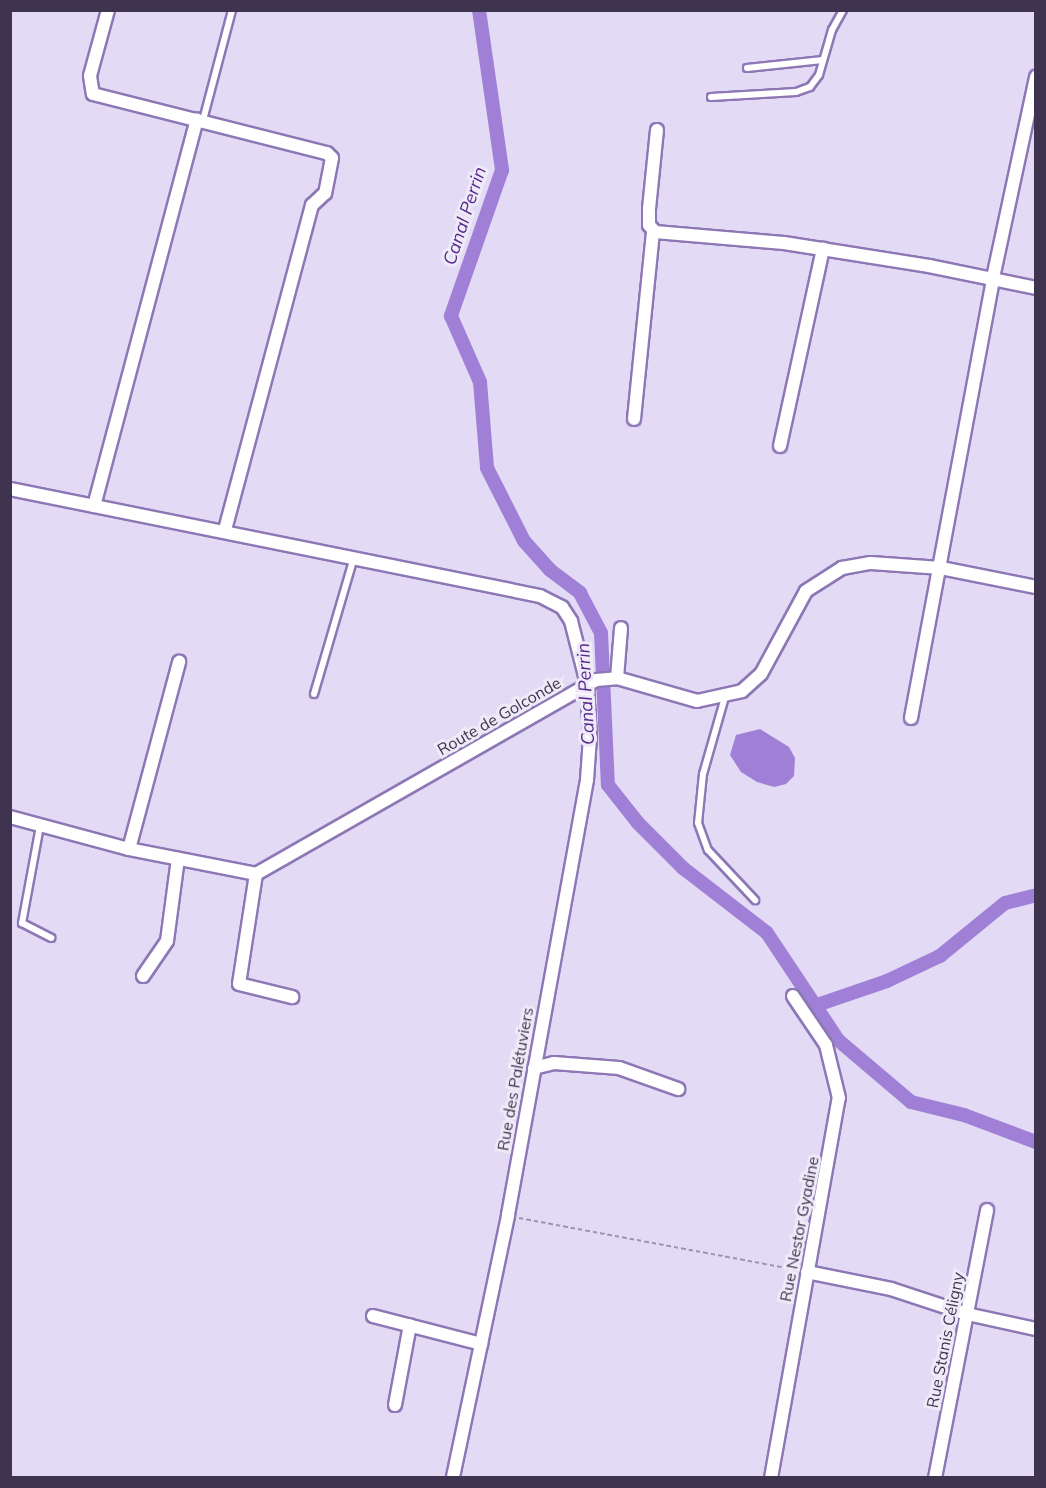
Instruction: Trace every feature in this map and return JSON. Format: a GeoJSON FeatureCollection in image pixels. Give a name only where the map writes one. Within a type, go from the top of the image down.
{"type":"FeatureCollection","features":[{"type":"Feature","properties":{"kind":"street"},"geometry":{"type":"LineString","coordinates":[[108,10],[90,76],[91,92],[327,153],[332,158],[324,193],[312,205],[225,530]]}},
{"type":"Feature","properties":{"kind":"street"},"geometry":{"type":"LineString","coordinates":[[911,718],[941,568],[993,278],[1035,77]]}},
{"type":"Feature","properties":{"kind":"street"},"geometry":{"type":"LineString","coordinates":[[94,506],[200,119]]}},
{"type":"Feature","properties":{"kind":"street"},"geometry":{"type":"LineString","coordinates":[[634,419],[653,231],[649,209],[657,130]]}},
{"type":"Feature","properties":{"kind":"street"},"geometry":{"type":"LineString","coordinates":[[653,231],[823,249],[993,278],[1035,288]]}},
{"type":"Feature","properties":{"kind":"street"},"geometry":{"type":"LineString","coordinates":[[780,447],[823,249]]}},
{"type":"Feature","properties":{"kind":"street","name":"Rue des Palétuviers"},"geometry":{"type":"LineString","coordinates":[[10,489],[225,530],[555,602],[571,621],[587,684],[590,737],[586,780],[507,1216],[453,1478]]}},
{"type":"Feature","properties":{"kind":"street","name":"Route de Golconde"},"geometry":{"type":"LineString","coordinates":[[256,874],[601,678],[617,678],[681,699],[697,701],[725,697],[742,691],[761,674],[795,606],[806,591],[830,573],[871,563],[941,568],[1035,587]]}},
{"type":"Feature","properties":{"kind":"street"},"geometry":{"type":"LineString","coordinates":[[617,678],[621,628]]}},
{"type":"Feature","properties":{"kind":"street"},"geometry":{"type":"LineString","coordinates":[[129,849],[179,662]]}},
{"type":"Feature","properties":{"kind":"street"},"geometry":{"type":"LineString","coordinates":[[10,817],[129,849],[256,874],[239,984],[292,997]]}},
{"type":"Feature","properties":{"kind":"street"},"geometry":{"type":"LineString","coordinates":[[143,976],[167,941],[178,860]]}},
{"type":"Feature","properties":{"kind":"street","name":"Rue Nestor Gyadine"},"geometry":{"type":"LineString","coordinates":[[771,1478],[839,1098],[826,1045],[793,996]]}},
{"type":"Feature","properties":{"kind":"street"},"geometry":{"type":"LineString","coordinates":[[534,1068],[554,1062],[619,1068],[678,1089]]}},
{"type":"Feature","properties":{"kind":"street","name":"Rue Stanis Céligny"},"geometry":{"type":"LineString","coordinates":[[935,1478],[987,1209]]}},
{"type":"Feature","properties":{"kind":"street"},"geometry":{"type":"LineString","coordinates":[[807,1272],[891,1289],[966,1314],[1035,1329]]}},
{"type":"Feature","properties":{"kind":"street"},"geometry":{"type":"LineString","coordinates":[[373,1316],[481,1344]]}},
{"type":"Feature","properties":{"kind":"street"},"geometry":{"type":"LineString","coordinates":[[395,1405],[410,1325]]}},
{"type":"Feature","properties":{"kind":"lane"},"geometry":{"type":"LineString","coordinates":[[200,119],[232,10]]}},
{"type":"Feature","properties":{"kind":"lane"},"geometry":{"type":"LineString","coordinates":[[711,97],[803,91],[815,83],[843,10]]}},
{"type":"Feature","properties":{"kind":"lane"},"geometry":{"type":"LineString","coordinates":[[747,68],[823,60]]}},
{"type":"Feature","properties":{"kind":"lane"},"geometry":{"type":"LineString","coordinates":[[314,694],[354,557]]}},
{"type":"Feature","properties":{"kind":"lane"},"geometry":{"type":"LineString","coordinates":[[725,697],[702,774],[698,823],[708,850],[755,900]]}},
{"type":"Feature","properties":{"kind":"lane"},"geometry":{"type":"LineString","coordinates":[[40,825],[22,923],[51,938]]}},
{"type":"Feature","properties":{"kind":"path"},"geometry":{"type":"LineString","coordinates":[[507,1216],[807,1272]]}},
{"type":"Feature","properties":{"kind":"shaded area"},"geometry":{"type":"Polygon","coordinates":[[[760,729],[789,747],[795,758],[794,776],[786,784],[774,787],[757,782],[741,772],[730,755],[736,735],[760,729]]]}},
{"type":"Feature","properties":{"kind":"waterway","name":"Canal Perrin"},"geometry":{"type":"LineString","coordinates":[[479,10],[502,170],[451,316],[480,382],[487,468],[524,541],[550,570],[580,593],[601,633],[608,785],[638,823],[683,868],[767,933],[838,1040],[911,1102],[964,1115],[1036,1142]]}},
{"type":"Feature","properties":{"kind":"waterway"},"geometry":{"type":"LineString","coordinates":[[814,1006],[887,981],[940,956],[1005,903],[1036,895]]}}]}
